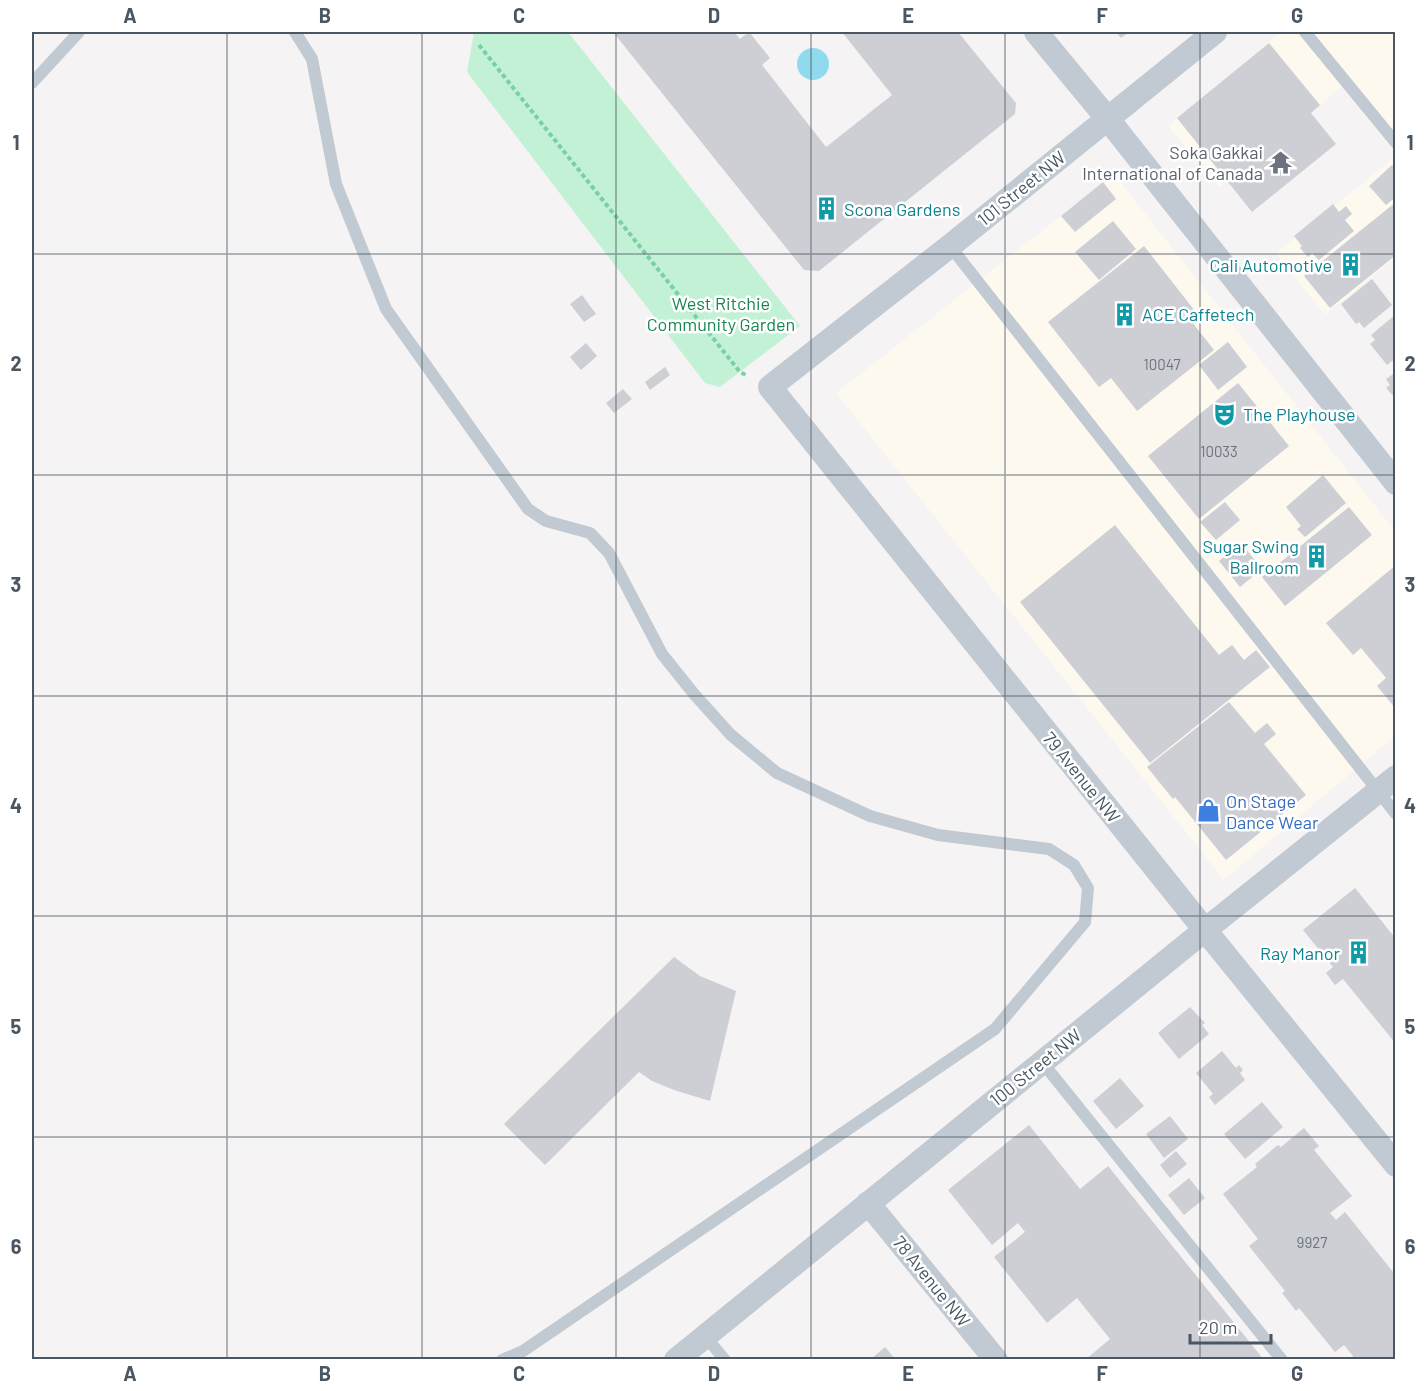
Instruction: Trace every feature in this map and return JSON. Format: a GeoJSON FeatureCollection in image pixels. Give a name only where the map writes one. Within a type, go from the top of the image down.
{"type":"FeatureCollection","features":[{"type":"Feature","properties":{"kind":"street"},"geometry":{"type":"LineString","coordinates":[[1036,32],[1107,118],[1395,483]]}},
{"type":"Feature","properties":{"kind":"street","name":"101 Street NW"},"geometry":{"type":"LineString","coordinates":[[770,387],[950,246],[1215,32]]}},
{"type":"Feature","properties":{"kind":"street","name":"79 Avenue NW"},"geometry":{"type":"LineString","coordinates":[[770,387],[1395,1165]]}},
{"type":"Feature","properties":{"kind":"street","name":"100 Street NW"},"geometry":{"type":"LineString","coordinates":[[676,1359],[1387,784]]}},
{"type":"Feature","properties":{"kind":"street","name":"78 Avenue NW"},"geometry":{"type":"LineString","coordinates":[[868,1203],[996,1359]]}},
{"type":"Feature","properties":{"kind":"lane"},"geometry":{"type":"LineString","coordinates":[[32,83],[79,32]]}},
{"type":"Feature","properties":{"kind":"lane"},"geometry":{"type":"LineString","coordinates":[[296,32],[312,58],[336,184],[386,309],[528,509],[546,521],[590,533],[609,553],[662,654],[731,735],[777,773],[870,816],[938,835],[1050,849],[1074,865],[1088,888],[1085,922],[995,1029],[526,1355],[502,1359]]}},
{"type":"Feature","properties":{"kind":"lane"},"geometry":{"type":"LineString","coordinates":[[1305,32],[1395,144]]}},
{"type":"Feature","properties":{"kind":"lane"},"geometry":{"type":"LineString","coordinates":[[950,246],[1387,784],[1395,814]]}},
{"type":"Feature","properties":{"kind":"lane"},"geometry":{"type":"LineString","coordinates":[[1042,1062],[1282,1359]]}},
{"type":"Feature","properties":{"kind":"lane"},"geometry":{"type":"LineString","coordinates":[[705,1335],[724,1359]]}},
{"type":"Feature","properties":{"kind":"path"},"geometry":{"type":"LineString","coordinates":[[479,45],[740,372],[770,387]]}},
{"type":"Feature","properties":{"kind":"shaded area"},"geometry":{"type":"Polygon","coordinates":[[[1281,32],[1395,32],[1395,153],[1342,87],[1219,187],[1168,126],[1281,32]]]}},
{"type":"Feature","properties":{"kind":"shaded area"},"geometry":{"type":"Polygon","coordinates":[[[1395,157],[1395,258],[1325,315],[1276,253],[1395,157]]]}},
{"type":"Feature","properties":{"kind":"shaded area"},"geometry":{"type":"Polygon","coordinates":[[[1114,174],[1395,531],[1395,736],[1224,880],[836,393],[1114,174]]]}},
{"type":"Feature","properties":{"kind":"green space","name":"West Ritchie Community Garden"},"geometry":{"type":"Polygon","coordinates":[[[474,32],[568,32],[800,326],[720,387],[705,383],[467,72],[474,32]]]}},
{"type":"Feature","properties":{"kind":"water"},"geometry":{"type":"Polygon","coordinates":[[[813,48],[824,53],[829,64],[824,75],[813,80],[802,75],[797,64],[802,53],[813,48]]]}},
{"type":"Feature","properties":{"kind":"building","name":"Scona Gardens"},"geometry":{"type":"Polygon","coordinates":[[[613,32],[734,32],[740,39],[749,32],[770,58],[762,65],[826,147],[892,95],[842,32],[958,32],[1016,103],[1015,114],[819,271],[804,270],[613,32]]]}},
{"type":"Feature","properties":{"kind":"building"},"geometry":{"type":"Polygon","coordinates":[[[1116,32],[1129,32],[1121,38],[1116,32]]]}},
{"type":"Feature","properties":{"kind":"building"},"geometry":{"type":"Polygon","coordinates":[[[1269,43],[1320,105],[1311,113],[1336,144],[1252,212],[1177,118],[1269,43]]]}},
{"type":"Feature","properties":{"kind":"building"},"geometry":{"type":"Polygon","coordinates":[[[1392,165],[1396,169],[1396,197],[1386,205],[1369,186],[1392,165]]]}},
{"type":"Feature","properties":{"kind":"building"},"geometry":{"type":"Polygon","coordinates":[[[1103,182],[1116,199],[1075,232],[1061,216],[1103,182]]]}},
{"type":"Feature","properties":{"kind":"building","name":"Cali Automotive"},"geometry":{"type":"Polygon","coordinates":[[[1396,202],[1396,255],[1330,308],[1304,276],[1396,202]]]}},
{"type":"Feature","properties":{"kind":"building"},"geometry":{"type":"Polygon","coordinates":[[[1333,204],[1339,212],[1346,206],[1352,214],[1345,220],[1354,231],[1319,260],[1312,253],[1308,257],[1294,236],[1333,204]]]}},
{"type":"Feature","properties":{"kind":"building"},"geometry":{"type":"Polygon","coordinates":[[[1113,221],[1136,249],[1099,280],[1075,252],[1113,221]]]}},
{"type":"Feature","properties":{"kind":"building","name":"ACE Caffetech"},"geometry":{"type":"Polygon","coordinates":[[[1144,246],[1195,311],[1188,317],[1214,350],[1137,411],[1111,378],[1099,387],[1048,322],[1144,246]]]}},
{"type":"Feature","properties":{"kind":"building"},"geometry":{"type":"Polygon","coordinates":[[[1372,279],[1392,305],[1364,328],[1359,322],[1356,324],[1341,304],[1372,279]]]}},
{"type":"Feature","properties":{"kind":"building"},"geometry":{"type":"Polygon","coordinates":[[[582,295],[596,314],[584,322],[570,304],[582,295]]]}},
{"type":"Feature","properties":{"kind":"building"},"geometry":{"type":"Polygon","coordinates":[[[1396,314],[1396,358],[1387,365],[1370,344],[1375,340],[1371,335],[1396,314]]]}},
{"type":"Feature","properties":{"kind":"building"},"geometry":{"type":"Polygon","coordinates":[[[1228,342],[1247,367],[1218,390],[1199,365],[1228,342]]]}},
{"type":"Feature","properties":{"kind":"building"},"geometry":{"type":"Polygon","coordinates":[[[586,343],[597,356],[581,370],[570,357],[586,343]]]}},
{"type":"Feature","properties":{"kind":"building"},"geometry":{"type":"Polygon","coordinates":[[[665,367],[670,375],[650,390],[645,382],[665,367]]]}},
{"type":"Feature","properties":{"kind":"building"},"geometry":{"type":"Polygon","coordinates":[[[1396,372],[1396,399],[1386,388],[1390,385],[1386,379],[1396,372]]]}},
{"type":"Feature","properties":{"kind":"building"},"geometry":{"type":"Polygon","coordinates":[[[1238,383],[1289,446],[1199,519],[1148,456],[1238,383]]]}},
{"type":"Feature","properties":{"kind":"building"},"geometry":{"type":"Polygon","coordinates":[[[623,389],[632,399],[614,413],[606,403],[623,389]]]}},
{"type":"Feature","properties":{"kind":"building"},"geometry":{"type":"Polygon","coordinates":[[[1323,475],[1346,503],[1305,537],[1297,529],[1301,526],[1286,507],[1323,475]]]}},
{"type":"Feature","properties":{"kind":"building"},"geometry":{"type":"Polygon","coordinates":[[[1225,502],[1240,520],[1216,540],[1200,522],[1225,502]]]}},
{"type":"Feature","properties":{"kind":"building","name":"Sugar Swing Ballroom"},"geometry":{"type":"Polygon","coordinates":[[[1349,507],[1372,535],[1285,606],[1262,577],[1349,507]]]}},
{"type":"Feature","properties":{"kind":"building"},"geometry":{"type":"Polygon","coordinates":[[[1115,525],[1219,655],[1232,645],[1244,660],[1256,650],[1270,667],[1150,763],[1020,602],[1115,525]]]}},
{"type":"Feature","properties":{"kind":"building"},"geometry":{"type":"Polygon","coordinates":[[[1241,543],[1262,569],[1240,587],[1219,561],[1241,543]]]}},
{"type":"Feature","properties":{"kind":"building"},"geometry":{"type":"Polygon","coordinates":[[[1396,565],[1396,709],[1377,686],[1386,678],[1361,648],[1353,655],[1326,623],[1396,565]]]}},
{"type":"Feature","properties":{"kind":"building"},"geometry":{"type":"Polygon","coordinates":[[[1229,702],[1255,733],[1267,723],[1276,734],[1264,744],[1306,795],[1226,860],[1175,797],[1173,799],[1147,767],[1229,702]]]}},
{"type":"Feature","properties":{"kind":"building","name":"Ray Manor"},"geometry":{"type":"Polygon","coordinates":[[[1355,888],[1396,939],[1396,1044],[1343,979],[1335,985],[1326,973],[1333,967],[1303,930],[1355,888]]]}},
{"type":"Feature","properties":{"kind":"building"},"geometry":{"type":"Polygon","coordinates":[[[674,957],[700,976],[736,991],[710,1101],[674,1090],[652,1081],[639,1072],[545,1165],[504,1124],[674,957]]]}},
{"type":"Feature","properties":{"kind":"building"},"geometry":{"type":"Polygon","coordinates":[[[1190,1007],[1205,1023],[1202,1025],[1209,1034],[1179,1059],[1158,1033],[1190,1007]]]}},
{"type":"Feature","properties":{"kind":"building"},"geometry":{"type":"Polygon","coordinates":[[[1222,1051],[1236,1068],[1239,1065],[1243,1070],[1240,1073],[1245,1080],[1215,1105],[1209,1097],[1213,1094],[1196,1073],[1222,1051]]]}},
{"type":"Feature","properties":{"kind":"building"},"geometry":{"type":"Polygon","coordinates":[[[1120,1078],[1144,1106],[1116,1129],[1093,1101],[1120,1078]]]}},
{"type":"Feature","properties":{"kind":"building"},"geometry":{"type":"Polygon","coordinates":[[[1262,1102],[1283,1127],[1245,1159],[1224,1134],[1262,1102]]]}},
{"type":"Feature","properties":{"kind":"building"},"geometry":{"type":"Polygon","coordinates":[[[1170,1116],[1188,1139],[1164,1158],[1146,1134],[1170,1116]]]}},
{"type":"Feature","properties":{"kind":"building"},"geometry":{"type":"Polygon","coordinates":[[[1029,1125],[1080,1189],[1108,1166],[1264,1360],[1085,1360],[1110,1339],[1077,1298],[1047,1323],[994,1257],[1025,1232],[1018,1223],[992,1245],[948,1190],[1029,1125]]]}},
{"type":"Feature","properties":{"kind":"building"},"geometry":{"type":"Polygon","coordinates":[[[1304,1128],[1319,1146],[1314,1150],[1352,1196],[1330,1213],[1336,1220],[1345,1212],[1393,1272],[1396,1270],[1396,1360],[1356,1360],[1344,1345],[1335,1352],[1299,1308],[1296,1311],[1282,1293],[1285,1291],[1249,1246],[1258,1239],[1223,1194],[1257,1167],[1255,1164],[1278,1145],[1281,1147],[1304,1128]]]}},
{"type":"Feature","properties":{"kind":"building"},"geometry":{"type":"Polygon","coordinates":[[[1176,1151],[1187,1164],[1170,1178],[1160,1165],[1176,1151]]]}},
{"type":"Feature","properties":{"kind":"building"},"geometry":{"type":"Polygon","coordinates":[[[1189,1178],[1205,1198],[1184,1215],[1168,1195],[1189,1178]]]}},
{"type":"Feature","properties":{"kind":"building"},"geometry":{"type":"Polygon","coordinates":[[[885,1347],[896,1360],[870,1360],[885,1347]]]}},
{"type":"Feature","properties":{"kind":"place","name":"Soka Gakkai International of Canada"},"geometry":{"type":"Point","coordinates":[1281,162]}},
{"type":"Feature","properties":{"kind":"place","name":"Scona Gardens"},"geometry":{"type":"Point","coordinates":[826,209]}},
{"type":"Feature","properties":{"kind":"place","name":"Cali Automotive"},"geometry":{"type":"Point","coordinates":[1350,265]}},
{"type":"Feature","properties":{"kind":"place","name":"ACE Caffetech"},"geometry":{"type":"Point","coordinates":[1124,314]}},
{"type":"Feature","properties":{"kind":"place","name":"The Playhouse"},"geometry":{"type":"Point","coordinates":[1225,414]}},
{"type":"Feature","properties":{"kind":"place","name":"Sugar Swing Ballroom"},"geometry":{"type":"Point","coordinates":[1317,556]}},
{"type":"Feature","properties":{"kind":"place","name":"On Stage Dance Wear"},"geometry":{"type":"Point","coordinates":[1208,811]}},
{"type":"Feature","properties":{"kind":"place","name":"Ray Manor"},"geometry":{"type":"Point","coordinates":[1358,953]}}]}
